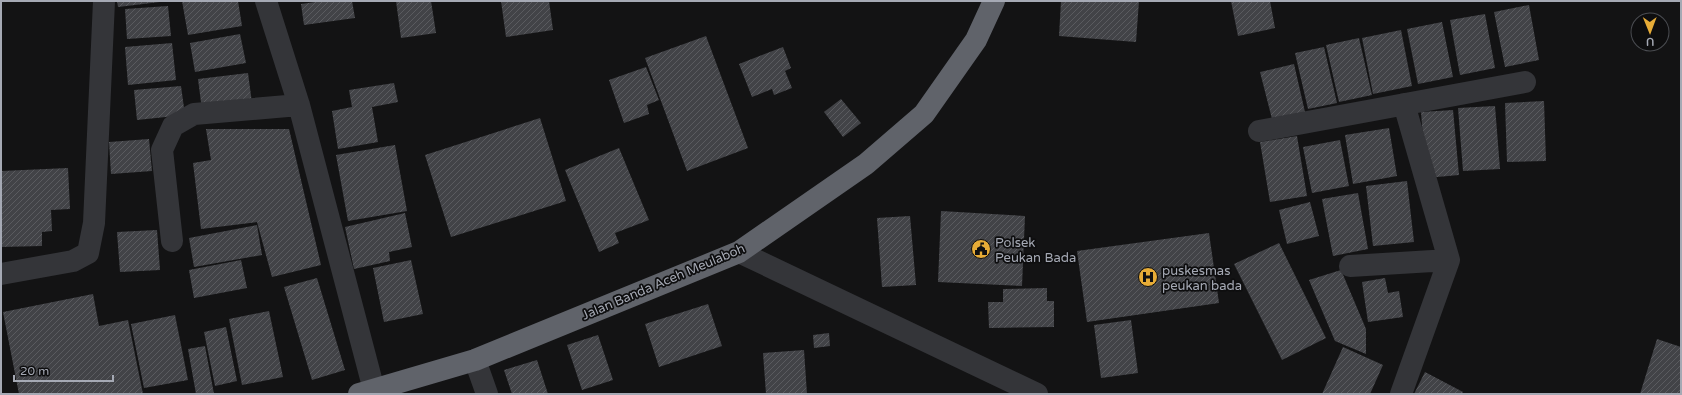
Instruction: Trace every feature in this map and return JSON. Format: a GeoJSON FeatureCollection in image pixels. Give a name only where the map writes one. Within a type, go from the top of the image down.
{"type":"FeatureCollection","features":[{"type":"Feature","properties":{"kind":"highway","name":"Jalan Banda Aceh Meulaboh"},"geometry":{"type":"LineString","coordinates":[[367,392],[475,360],[739,252],[866,164],[924,114],[976,40],[994,1]]}},
{"type":"Feature","properties":{"kind":"street"},"geometry":{"type":"LineString","coordinates":[[1,274],[73,261],[88,253],[94,223],[104,1]]}},
{"type":"Feature","properties":{"kind":"street"},"geometry":{"type":"LineString","coordinates":[[266,1],[299,104],[367,392]]}},
{"type":"Feature","properties":{"kind":"street"},"geometry":{"type":"LineString","coordinates":[[1259,131],[1525,82]]}},
{"type":"Feature","properties":{"kind":"street"},"geometry":{"type":"LineString","coordinates":[[172,241],[162,150],[173,126],[194,114],[299,104]]}},
{"type":"Feature","properties":{"kind":"street"},"geometry":{"type":"LineString","coordinates":[[1400,394],[1449,260],[1404,104]]}},
{"type":"Feature","properties":{"kind":"street"},"geometry":{"type":"LineString","coordinates":[[739,252],[1037,394]]}},
{"type":"Feature","properties":{"kind":"street"},"geometry":{"type":"LineString","coordinates":[[1350,266],[1449,260]]}},
{"type":"Feature","properties":{"kind":"street"},"geometry":{"type":"LineString","coordinates":[[475,360],[487,394]]}},
{"type":"Feature","properties":{"kind":"building"},"geometry":{"type":"Polygon","coordinates":[[[117,1],[160,1],[160,2],[118,7],[117,1]]]}},
{"type":"Feature","properties":{"kind":"building"},"geometry":{"type":"Polygon","coordinates":[[[182,1],[238,1],[242,26],[188,35],[182,1]]]}},
{"type":"Feature","properties":{"kind":"building"},"geometry":{"type":"Polygon","coordinates":[[[323,1],[352,1],[355,18],[304,25],[301,4],[323,1]]]}},
{"type":"Feature","properties":{"kind":"building"},"geometry":{"type":"Polygon","coordinates":[[[396,1],[431,1],[436,33],[401,38],[396,1]]]}},
{"type":"Feature","properties":{"kind":"building"},"geometry":{"type":"Polygon","coordinates":[[[501,1],[549,1],[553,30],[506,37],[501,1]]]}},
{"type":"Feature","properties":{"kind":"building"},"geometry":{"type":"Polygon","coordinates":[[[1061,1],[1139,1],[1136,42],[1059,36],[1061,1]]]}},
{"type":"Feature","properties":{"kind":"building"},"geometry":{"type":"Polygon","coordinates":[[[1231,1],[1270,1],[1275,28],[1238,36],[1231,1]]]}},
{"type":"Feature","properties":{"kind":"building"},"geometry":{"type":"Polygon","coordinates":[[[1529,5],[1539,60],[1505,67],[1494,12],[1529,5]]]}},
{"type":"Feature","properties":{"kind":"building"},"geometry":{"type":"Polygon","coordinates":[[[168,6],[171,36],[127,39],[125,9],[168,6]]]}},
{"type":"Feature","properties":{"kind":"building"},"geometry":{"type":"Polygon","coordinates":[[[1485,14],[1495,68],[1460,75],[1450,20],[1485,14]]]}},
{"type":"Feature","properties":{"kind":"building"},"geometry":{"type":"Polygon","coordinates":[[[1442,22],[1453,77],[1418,84],[1407,29],[1442,22]]]}},
{"type":"Feature","properties":{"kind":"building"},"geometry":{"type":"Polygon","coordinates":[[[1401,30],[1412,86],[1373,94],[1362,38],[1401,30]]]}},
{"type":"Feature","properties":{"kind":"building"},"geometry":{"type":"Polygon","coordinates":[[[240,34],[246,63],[195,72],[190,43],[240,34]]]}},
{"type":"Feature","properties":{"kind":"building"},"geometry":{"type":"Polygon","coordinates":[[[706,36],[748,148],[687,171],[645,58],[706,36]]]}},
{"type":"Feature","properties":{"kind":"building"},"geometry":{"type":"Polygon","coordinates":[[[1359,38],[1372,95],[1339,102],[1326,45],[1359,38]]]}},
{"type":"Feature","properties":{"kind":"building"},"geometry":{"type":"Polygon","coordinates":[[[172,43],[176,80],[128,85],[125,47],[172,43]]]}},
{"type":"Feature","properties":{"kind":"building"},"geometry":{"type":"Polygon","coordinates":[[[783,47],[791,68],[785,71],[792,88],[774,95],[772,89],[752,97],[739,64],[783,47]]]}},
{"type":"Feature","properties":{"kind":"building"},"geometry":{"type":"Polygon","coordinates":[[[1324,47],[1337,103],[1308,109],[1295,53],[1324,47]]]}},
{"type":"Feature","properties":{"kind":"building"},"geometry":{"type":"Polygon","coordinates":[[[1294,64],[1305,112],[1272,119],[1260,72],[1294,64]]]}},
{"type":"Feature","properties":{"kind":"building"},"geometry":{"type":"Polygon","coordinates":[[[646,67],[659,100],[647,105],[649,114],[624,123],[609,80],[646,67]]]}},
{"type":"Feature","properties":{"kind":"building"},"geometry":{"type":"Polygon","coordinates":[[[248,73],[252,103],[202,110],[198,79],[248,73]]]}},
{"type":"Feature","properties":{"kind":"building"},"geometry":{"type":"Polygon","coordinates":[[[394,83],[398,102],[372,107],[378,142],[338,149],[332,111],[352,107],[349,90],[394,83]]]}},
{"type":"Feature","properties":{"kind":"building"},"geometry":{"type":"Polygon","coordinates":[[[181,86],[185,115],[137,120],[134,90],[181,86]]]}},
{"type":"Feature","properties":{"kind":"building"},"geometry":{"type":"Polygon","coordinates":[[[841,99],[861,123],[843,137],[824,112],[841,99]]]}},
{"type":"Feature","properties":{"kind":"building"},"geometry":{"type":"Polygon","coordinates":[[[1544,101],[1546,161],[1507,162],[1505,103],[1544,101]]]}},
{"type":"Feature","properties":{"kind":"building"},"geometry":{"type":"Polygon","coordinates":[[[1495,106],[1500,169],[1463,171],[1458,108],[1495,106]]]}},
{"type":"Feature","properties":{"kind":"building"},"geometry":{"type":"Polygon","coordinates":[[[1453,110],[1459,175],[1426,178],[1421,112],[1453,110]]]}},
{"type":"Feature","properties":{"kind":"building"},"geometry":{"type":"Polygon","coordinates":[[[540,118],[566,201],[451,237],[425,155],[540,118]]]}},
{"type":"Feature","properties":{"kind":"building"},"geometry":{"type":"Polygon","coordinates":[[[1389,128],[1397,176],[1353,184],[1345,135],[1389,128]]]}},
{"type":"Feature","properties":{"kind":"building"},"geometry":{"type":"Polygon","coordinates":[[[206,129],[289,129],[321,265],[272,277],[257,222],[201,229],[193,163],[211,160],[206,129]]]}},
{"type":"Feature","properties":{"kind":"building"},"geometry":{"type":"Polygon","coordinates":[[[1297,136],[1307,196],[1270,202],[1260,142],[1297,136]]]}},
{"type":"Feature","properties":{"kind":"building"},"geometry":{"type":"Polygon","coordinates":[[[149,139],[152,171],[111,174],[109,142],[149,139]]]}},
{"type":"Feature","properties":{"kind":"building"},"geometry":{"type":"Polygon","coordinates":[[[1340,140],[1349,186],[1312,193],[1303,147],[1340,140]]]}},
{"type":"Feature","properties":{"kind":"building"},"geometry":{"type":"Polygon","coordinates":[[[395,145],[407,211],[348,221],[336,155],[395,145]]]}},
{"type":"Feature","properties":{"kind":"building"},"geometry":{"type":"Polygon","coordinates":[[[619,148],[649,220],[615,233],[619,243],[599,252],[565,170],[619,148]]]}},
{"type":"Feature","properties":{"kind":"building"},"geometry":{"type":"Polygon","coordinates":[[[68,168],[70,209],[51,210],[52,231],[42,232],[42,246],[1,247],[1,171],[68,168]]]}},
{"type":"Feature","properties":{"kind":"building"},"geometry":{"type":"Polygon","coordinates":[[[1407,181],[1414,242],[1373,246],[1366,186],[1407,181]]]}},
{"type":"Feature","properties":{"kind":"building"},"geometry":{"type":"Polygon","coordinates":[[[1358,193],[1368,249],[1333,256],[1322,199],[1358,193]]]}},
{"type":"Feature","properties":{"kind":"building"},"geometry":{"type":"Polygon","coordinates":[[[1310,202],[1319,236],[1287,244],[1279,210],[1310,202]]]}},
{"type":"Feature","properties":{"kind":"building","name":"Polsek Peukan Bada"},"geometry":{"type":"Polygon","coordinates":[[[941,211],[1025,216],[1022,286],[938,282],[941,211]]]}},
{"type":"Feature","properties":{"kind":"building"},"geometry":{"type":"Polygon","coordinates":[[[405,213],[412,247],[389,252],[390,261],[354,269],[345,227],[405,213]]]}},
{"type":"Feature","properties":{"kind":"building"},"geometry":{"type":"Polygon","coordinates":[[[910,216],[916,285],[882,287],[877,218],[910,216]]]}},
{"type":"Feature","properties":{"kind":"building"},"geometry":{"type":"Polygon","coordinates":[[[257,225],[262,255],[194,267],[189,238],[257,225]]]}},
{"type":"Feature","properties":{"kind":"building"},"geometry":{"type":"Polygon","coordinates":[[[157,230],[160,270],[120,272],[117,232],[157,230]]]}},
{"type":"Feature","properties":{"kind":"building","name":"puskesmas peukan bada"},"geometry":{"type":"Polygon","coordinates":[[[1209,233],[1219,303],[1087,322],[1077,251],[1209,233]]]}},
{"type":"Feature","properties":{"kind":"building"},"geometry":{"type":"Polygon","coordinates":[[[1279,243],[1326,338],[1282,360],[1234,264],[1279,243]]]}},
{"type":"Feature","properties":{"kind":"building"},"geometry":{"type":"Polygon","coordinates":[[[241,260],[247,288],[194,298],[189,270],[241,260]]]}},
{"type":"Feature","properties":{"kind":"building"},"geometry":{"type":"Polygon","coordinates":[[[411,260],[423,314],[384,322],[373,268],[411,260]]]}},
{"type":"Feature","properties":{"kind":"building"},"geometry":{"type":"Polygon","coordinates":[[[1341,270],[1366,329],[1366,354],[1335,341],[1309,280],[1341,270]]]}},
{"type":"Feature","properties":{"kind":"building"},"geometry":{"type":"Polygon","coordinates":[[[317,278],[345,370],[312,380],[284,287],[317,278]]]}},
{"type":"Feature","properties":{"kind":"building"},"geometry":{"type":"Polygon","coordinates":[[[1385,278],[1388,293],[1399,291],[1403,317],[1368,322],[1362,282],[1385,278]]]}},
{"type":"Feature","properties":{"kind":"building"},"geometry":{"type":"Polygon","coordinates":[[[1047,288],[1047,301],[1054,301],[1054,327],[989,328],[988,302],[1003,302],[1003,289],[1047,288]]]}},
{"type":"Feature","properties":{"kind":"building"},"geometry":{"type":"Polygon","coordinates":[[[93,294],[99,326],[128,320],[143,394],[19,394],[3,312],[93,294]]]}},
{"type":"Feature","properties":{"kind":"building"},"geometry":{"type":"Polygon","coordinates":[[[708,304],[722,346],[659,367],[645,324],[708,304]]]}},
{"type":"Feature","properties":{"kind":"building"},"geometry":{"type":"Polygon","coordinates":[[[269,311],[283,377],[242,385],[229,319],[269,311]]]}},
{"type":"Feature","properties":{"kind":"building"},"geometry":{"type":"Polygon","coordinates":[[[175,315],[188,380],[144,388],[131,324],[175,315]]]}},
{"type":"Feature","properties":{"kind":"building"},"geometry":{"type":"Polygon","coordinates":[[[1131,320],[1138,373],[1101,378],[1094,325],[1131,320]]]}},
{"type":"Feature","properties":{"kind":"building"},"geometry":{"type":"Polygon","coordinates":[[[226,327],[237,381],[215,386],[204,332],[226,327]]]}},
{"type":"Feature","properties":{"kind":"building"},"geometry":{"type":"Polygon","coordinates":[[[829,333],[830,346],[814,348],[813,335],[829,333]]]}},
{"type":"Feature","properties":{"kind":"building"},"geometry":{"type":"Polygon","coordinates":[[[598,335],[613,380],[582,390],[567,345],[598,335]]]}},
{"type":"Feature","properties":{"kind":"building"},"geometry":{"type":"Polygon","coordinates":[[[1657,339],[1681,347],[1681,394],[1640,394],[1657,339]]]}},
{"type":"Feature","properties":{"kind":"building"},"geometry":{"type":"Polygon","coordinates":[[[205,346],[214,394],[196,394],[188,349],[205,346]]]}},
{"type":"Feature","properties":{"kind":"building"},"geometry":{"type":"Polygon","coordinates":[[[1343,347],[1383,365],[1370,394],[1322,394],[1343,347]]]}},
{"type":"Feature","properties":{"kind":"building"},"geometry":{"type":"Polygon","coordinates":[[[804,350],[807,394],[766,394],[763,353],[804,350]]]}},
{"type":"Feature","properties":{"kind":"building"},"geometry":{"type":"Polygon","coordinates":[[[537,360],[548,394],[512,394],[504,370],[537,360]]]}},
{"type":"Feature","properties":{"kind":"building"},"geometry":{"type":"Polygon","coordinates":[[[1425,372],[1463,392],[1462,394],[1414,394],[1425,372]]]}},
{"type":"Feature","properties":{"kind":"place","name":"Polsek Peukan Bada"},"geometry":{"type":"Point","coordinates":[981,249]}},
{"type":"Feature","properties":{"kind":"place","name":"puskesmas peukan bada"},"geometry":{"type":"Point","coordinates":[1148,277]}}]}
